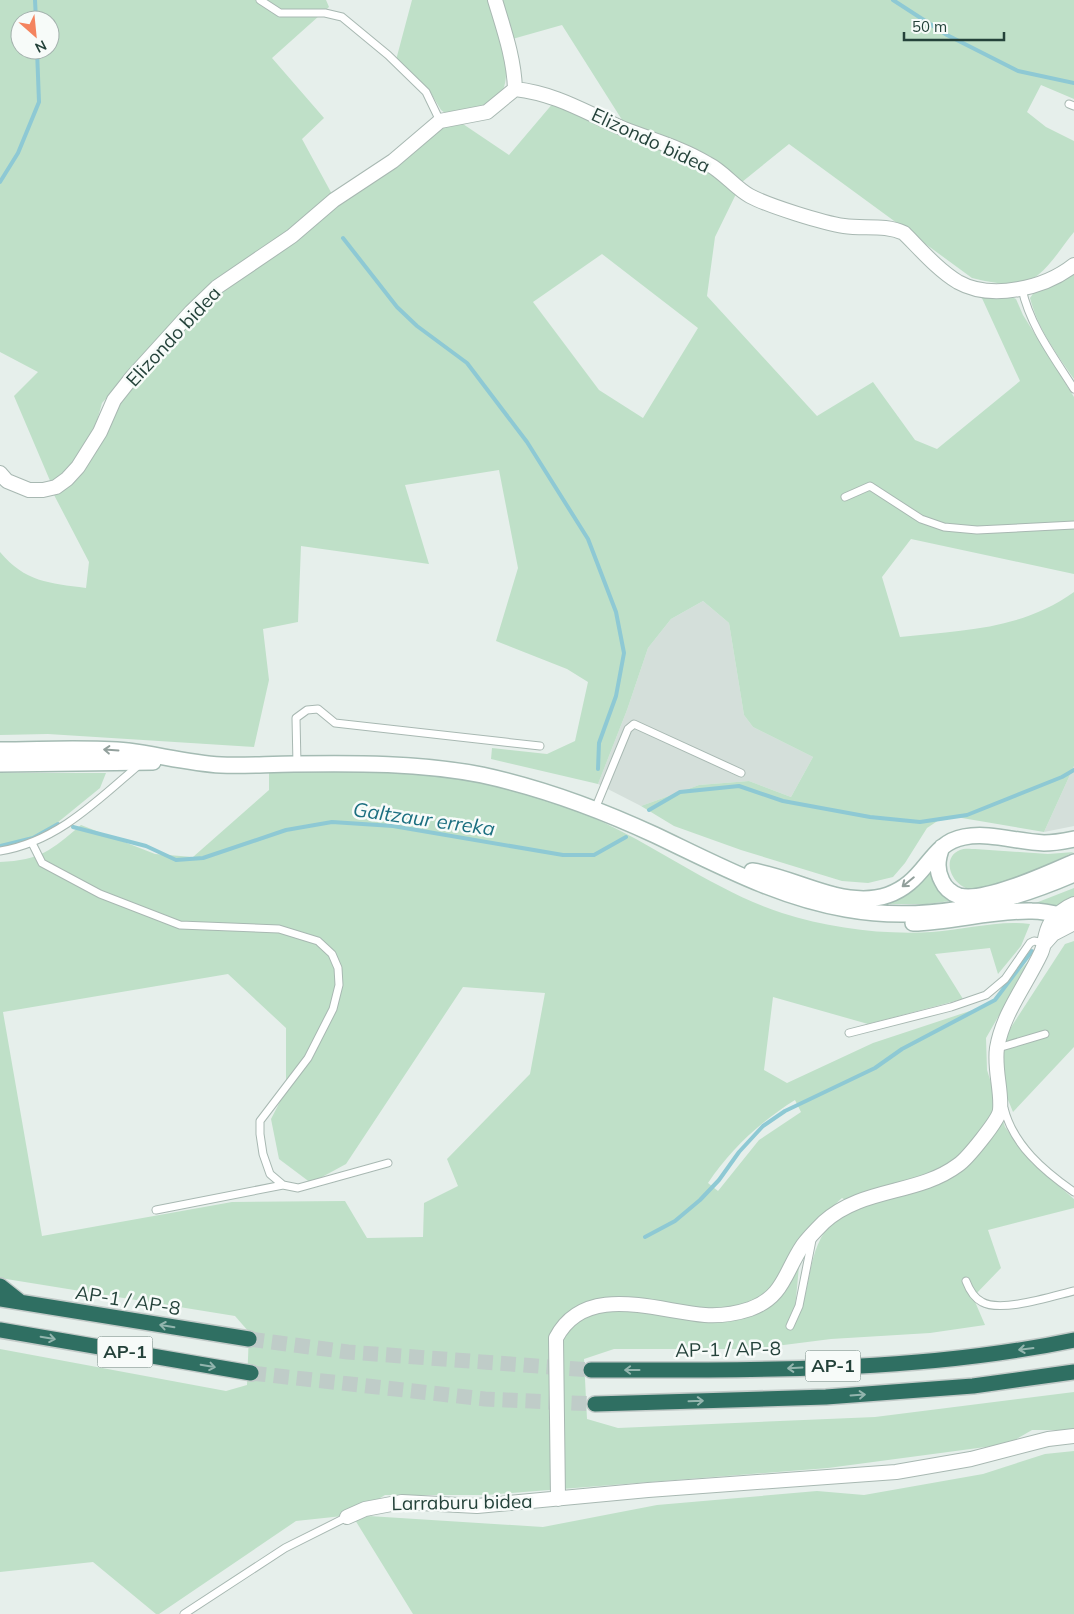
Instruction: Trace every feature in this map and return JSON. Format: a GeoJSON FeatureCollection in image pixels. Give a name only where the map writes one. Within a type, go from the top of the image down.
{"type":"FeatureCollection","features":[{"type":"Feature","properties":{"kind":"highway"},"geometry":{"type":"LineString","coordinates":[[0,1286],[20,1302]]}},
{"type":"Feature","properties":{"kind":"highway","name":"AP-1 / AP-8"},"geometry":{"type":"LineString","coordinates":[[0,1299],[249,1340]]}},
{"type":"Feature","properties":{"kind":"highway","name":"AP-1"},"geometry":{"type":"LineString","coordinates":[[0,1330],[251,1373]]}},
{"type":"Feature","properties":{"kind":"highway","name":"AP-1 / AP-8"},"geometry":{"type":"LineString","coordinates":[[591,1370],[769,1370],[930,1360],[1033,1348],[1074,1340]]}},
{"type":"Feature","properties":{"kind":"highway","name":"AP-1"},"geometry":{"type":"LineString","coordinates":[[595,1404],[826,1397],[974,1386],[1074,1372]]}},
{"type":"Feature","properties":{"kind":"main road"},"geometry":{"type":"LineString","coordinates":[[0,750],[104,750],[224,765],[397,765],[444,769],[523,785],[595,809],[728,869],[814,902],[847,910],[906,914],[949,910],[1005,899],[1074,874]]}},
{"type":"Feature","properties":{"kind":"main road"},"geometry":{"type":"LineString","coordinates":[[0,759],[64,759],[84,763]]}},
{"type":"Feature","properties":{"kind":"main road"},"geometry":{"type":"LineString","coordinates":[[0,764],[142,763],[176,760]]}},
{"type":"Feature","properties":{"kind":"main road"},"geometry":{"type":"LineString","coordinates":[[728,869],[762,872],[824,893],[868,899],[889,893],[909,883],[931,856],[949,842],[965,836],[1044,843],[1074,839]]}},
{"type":"Feature","properties":{"kind":"main road"},"geometry":{"type":"LineString","coordinates":[[942,847],[937,862],[940,876],[946,888],[960,896],[984,895],[1012,887],[1074,862]]}},
{"type":"Feature","properties":{"kind":"main road"},"geometry":{"type":"LineString","coordinates":[[814,902],[821,909],[882,922],[941,922],[1000,912],[1033,911],[1074,918]]}},
{"type":"Feature","properties":{"kind":"street"},"geometry":{"type":"LineString","coordinates":[[440,121],[487,112],[515,89],[514,70],[508,42],[495,0]]}},
{"type":"Feature","properties":{"kind":"street","name":"Elizondo bidea"},"geometry":{"type":"LineString","coordinates":[[515,89],[551,96],[575,104],[614,125],[690,154],[711,165],[750,196],[812,218],[844,226],[894,228],[904,233],[958,282],[981,290],[1022,289],[1044,283],[1074,265]]}},
{"type":"Feature","properties":{"kind":"street","name":"Elizondo bidea"},"geometry":{"type":"LineString","coordinates":[[0,473],[16,486],[29,490],[43,490],[56,487],[67,479],[78,467],[100,432],[114,400],[133,376],[191,312],[217,288],[292,236],[334,200],[394,161],[440,121]]}},
{"type":"Feature","properties":{"kind":"street"},"geometry":{"type":"LineString","coordinates":[[558,1499],[556,1338],[567,1322],[580,1312],[593,1306],[611,1303],[706,1315],[728,1315],[752,1308],[774,1296],[803,1245],[824,1223],[851,1203],[888,1191],[923,1184],[959,1165],[980,1143],[1000,1111],[997,1084],[997,1048],[1000,1033],[1046,939],[1048,927],[1058,914],[1074,904]]}},
{"type":"Feature","properties":{"kind":"street"},"geometry":{"type":"LineString","coordinates":[[1033,911],[1038,916],[1046,939]]}},
{"type":"Feature","properties":{"kind":"street"},"geometry":{"type":"LineString","coordinates":[[1046,939],[1074,923]]}},
{"type":"Feature","properties":{"kind":"street","name":"Larraburu bidea"},"geometry":{"type":"LineString","coordinates":[[347,1517],[365,1509],[402,1502],[477,1506],[648,1490],[896,1472],[1003,1453],[1048,1440],[1074,1436]]}},
{"type":"Feature","properties":{"kind":"lane"},"geometry":{"type":"LineString","coordinates":[[260,0],[280,13],[325,12],[342,17],[388,55],[426,92],[440,121]]}},
{"type":"Feature","properties":{"kind":"lane"},"geometry":{"type":"LineString","coordinates":[[1022,289],[1026,307],[1039,333],[1074,389]]}},
{"type":"Feature","properties":{"kind":"lane"},"geometry":{"type":"LineString","coordinates":[[845,497],[870,486],[921,519],[944,526],[977,530],[1074,525]]}},
{"type":"Feature","properties":{"kind":"lane"},"geometry":{"type":"LineString","coordinates":[[297,764],[296,718],[308,710],[318,709],[335,724],[540,746]]}},
{"type":"Feature","properties":{"kind":"lane"},"geometry":{"type":"LineString","coordinates":[[595,809],[628,729],[634,724],[741,773]]}},
{"type":"Feature","properties":{"kind":"lane"},"geometry":{"type":"LineString","coordinates":[[0,851],[32,844],[52,834],[142,763]]}},
{"type":"Feature","properties":{"kind":"lane"},"geometry":{"type":"LineString","coordinates":[[32,844],[42,863],[100,894],[164,919],[180,924],[279,929],[318,941],[332,954],[338,968],[339,986],[332,1009],[308,1058],[260,1121],[261,1141],[270,1174],[283,1185]]}},
{"type":"Feature","properties":{"kind":"lane"},"geometry":{"type":"LineString","coordinates":[[849,1033],[951,1007],[986,995],[1005,979],[1030,942],[1046,939]]}},
{"type":"Feature","properties":{"kind":"lane"},"geometry":{"type":"LineString","coordinates":[[997,1048],[1045,1034]]}},
{"type":"Feature","properties":{"kind":"lane"},"geometry":{"type":"LineString","coordinates":[[997,1084],[1006,1118],[1015,1136],[1034,1159],[1074,1192]]}},
{"type":"Feature","properties":{"kind":"lane"},"geometry":{"type":"LineString","coordinates":[[156,1210],[283,1185],[298,1188],[388,1163]]}},
{"type":"Feature","properties":{"kind":"lane"},"geometry":{"type":"LineString","coordinates":[[790,1326],[800,1306],[814,1234]]}},
{"type":"Feature","properties":{"kind":"lane"},"geometry":{"type":"LineString","coordinates":[[966,1280],[970,1289],[984,1304],[1005,1306],[1074,1291]]}},
{"type":"Feature","properties":{"kind":"lane","name":"Larraburu bidea"},"geometry":{"type":"LineString","coordinates":[[184,1614],[285,1548],[347,1517]]}},
{"type":"Feature","properties":{"kind":"shaded area"},"geometry":{"type":"Polygon","coordinates":[[[703,601],[729,623],[744,715],[753,727],[813,757],[791,797],[749,781],[699,785],[641,806],[598,784],[627,710],[648,648],[671,619],[703,601]]]}},
{"type":"Feature","properties":{"kind":"shaded area"},"geometry":{"type":"Polygon","coordinates":[[[1074,766],[1074,826],[1044,832],[1074,766]]]}},
{"type":"Feature","properties":{"kind":"green space"},"geometry":{"type":"Polygon","coordinates":[[[0,0],[326,0],[329,7],[272,58],[324,118],[302,139],[333,196],[188,309],[102,403],[95,428],[70,471],[51,483],[14,396],[38,372],[0,352],[0,0]]]}},
{"type":"Feature","properties":{"kind":"green space"},"geometry":{"type":"Polygon","coordinates":[[[412,0],[1074,0],[1074,99],[1041,85],[1027,112],[1046,127],[1074,141],[1074,232],[1048,265],[1031,279],[1006,284],[972,278],[789,144],[742,182],[624,123],[562,25],[502,42],[506,76],[504,87],[499,96],[480,107],[448,115],[441,110],[429,90],[396,60],[412,0]]]}},
{"type":"Feature","properties":{"kind":"green space"},"geometry":{"type":"Polygon","coordinates":[[[554,102],[689,158],[737,192],[715,237],[707,296],[817,416],[873,382],[915,440],[937,449],[1020,381],[981,296],[1010,296],[1016,299],[1023,315],[1074,397],[1074,574],[911,539],[882,577],[900,637],[969,630],[1012,621],[1054,605],[1074,592],[1074,766],[1044,832],[956,817],[939,820],[927,828],[905,863],[893,877],[868,883],[842,881],[741,850],[674,826],[641,806],[699,785],[749,781],[791,797],[813,757],[753,727],[744,715],[729,623],[703,601],[671,619],[648,648],[627,710],[598,784],[491,759],[492,748],[547,754],[575,741],[588,682],[567,669],[496,641],[518,568],[499,470],[405,485],[429,564],[301,546],[298,622],[263,629],[269,680],[254,747],[48,734],[0,735],[0,552],[9,562],[28,575],[49,582],[86,588],[89,562],[53,493],[123,396],[213,296],[441,125],[460,122],[509,155],[554,102]],[[602,254],[533,302],[599,390],[643,418],[698,328],[602,254]]]}},
{"type":"Feature","properties":{"kind":"green space"},"geometry":{"type":"Polygon","coordinates":[[[1074,269],[1074,379],[1043,330],[1030,298],[1035,291],[1074,269]]]}},
{"type":"Feature","properties":{"kind":"green space"},"geometry":{"type":"Polygon","coordinates":[[[269,770],[389,772],[478,781],[529,793],[594,818],[618,829],[734,893],[782,913],[818,923],[875,931],[913,933],[1005,923],[1030,924],[1021,946],[998,974],[990,948],[935,954],[963,999],[868,1024],[773,997],[764,1070],[787,1083],[873,1043],[988,1005],[1033,956],[986,1038],[987,1070],[1005,1127],[1032,1163],[1074,1199],[1074,1208],[988,1230],[1001,1268],[973,1297],[985,1325],[930,1333],[831,1339],[753,1349],[614,1349],[584,1359],[587,1419],[618,1428],[875,1417],[1074,1392],[1074,1430],[1032,1430],[1008,1444],[828,1468],[486,1495],[385,1495],[353,1515],[543,1527],[657,1505],[817,1491],[864,1495],[983,1474],[1045,1454],[1074,1451],[1074,1614],[413,1614],[352,1515],[296,1521],[159,1614],[156,1614],[93,1562],[0,1572],[0,1349],[226,1391],[247,1385],[249,1332],[235,1316],[0,1278],[0,862],[26,859],[53,848],[81,825],[155,854],[193,857],[269,790],[269,770]],[[228,974],[3,1012],[42,1236],[232,1202],[345,1201],[367,1238],[423,1237],[424,1203],[458,1186],[447,1159],[530,1074],[545,993],[463,987],[346,1164],[311,1183],[279,1159],[271,1119],[286,1090],[286,1028],[228,974]],[[795,1100],[770,1117],[736,1148],[708,1183],[718,1191],[759,1140],[801,1112],[795,1100]],[[842,1198],[802,1234],[795,1309],[801,1311],[815,1252],[826,1230],[836,1219],[858,1207],[842,1198]]]}},
{"type":"Feature","properties":{"kind":"green space"},"geometry":{"type":"Polygon","coordinates":[[[0,773],[106,773],[100,788],[57,823],[33,837],[0,845],[0,773]]]}},
{"type":"Feature","properties":{"kind":"green space"},"geometry":{"type":"Polygon","coordinates":[[[975,849],[1048,854],[1074,852],[1007,882],[980,889],[970,889],[958,883],[951,871],[950,865],[954,854],[960,850],[975,849]]]}},
{"type":"Feature","properties":{"kind":"green space"},"geometry":{"type":"Polygon","coordinates":[[[930,872],[937,889],[950,901],[927,904],[890,904],[889,900],[930,872]]]}},
{"type":"Feature","properties":{"kind":"green space"},"geometry":{"type":"Polygon","coordinates":[[[1074,888],[1074,898],[1057,908],[1033,904],[1074,888]]]}},
{"type":"Feature","properties":{"kind":"green space"},"geometry":{"type":"Polygon","coordinates":[[[1074,941],[1074,1047],[1013,1112],[1004,1090],[1001,1065],[1004,1038],[1065,944],[1074,941]]]}},
{"type":"Feature","properties":{"kind":"waterway"},"geometry":{"type":"LineString","coordinates":[[35,0],[36,10]]}},
{"type":"Feature","properties":{"kind":"waterway"},"geometry":{"type":"LineString","coordinates":[[893,0],[947,35],[1018,71],[1074,83]]}},
{"type":"Feature","properties":{"kind":"waterway"},"geometry":{"type":"LineString","coordinates":[[0,182],[18,153],[39,102],[37,60]]}},
{"type":"Feature","properties":{"kind":"waterway"},"geometry":{"type":"LineString","coordinates":[[343,238],[397,307],[417,326],[467,363],[527,442],[588,539],[616,612],[624,653],[616,696],[599,743],[598,769]]}},
{"type":"Feature","properties":{"kind":"waterway","name":"Galtzaur erreka"},"geometry":{"type":"LineString","coordinates":[[649,810],[680,792],[739,786],[783,801],[870,817],[920,822],[967,815],[1062,777],[1074,770]]}},
{"type":"Feature","properties":{"kind":"waterway","name":"Galtzaur erreka"},"geometry":{"type":"LineString","coordinates":[[73,827],[146,846],[176,860],[203,858],[286,830],[332,822],[393,826],[563,855],[594,855],[626,837]]}},
{"type":"Feature","properties":{"kind":"waterway","name":"Galtzaur erreka"},"geometry":{"type":"LineString","coordinates":[[0,846],[33,838],[58,824]]}},
{"type":"Feature","properties":{"kind":"waterway"},"geometry":{"type":"LineString","coordinates":[[645,1237],[675,1221],[700,1200],[719,1180],[739,1152],[763,1126],[785,1111],[875,1068],[902,1049],[995,1000],[1032,951]]}},
{"type":"Feature","properties":{"kind":"tunnel"},"geometry":{"type":"LineString","coordinates":[[249,1339],[348,1352],[591,1370]]}},
{"type":"Feature","properties":{"kind":"tunnel"},"geometry":{"type":"LineString","coordinates":[[251,1373],[485,1399],[595,1404]]}}]}
